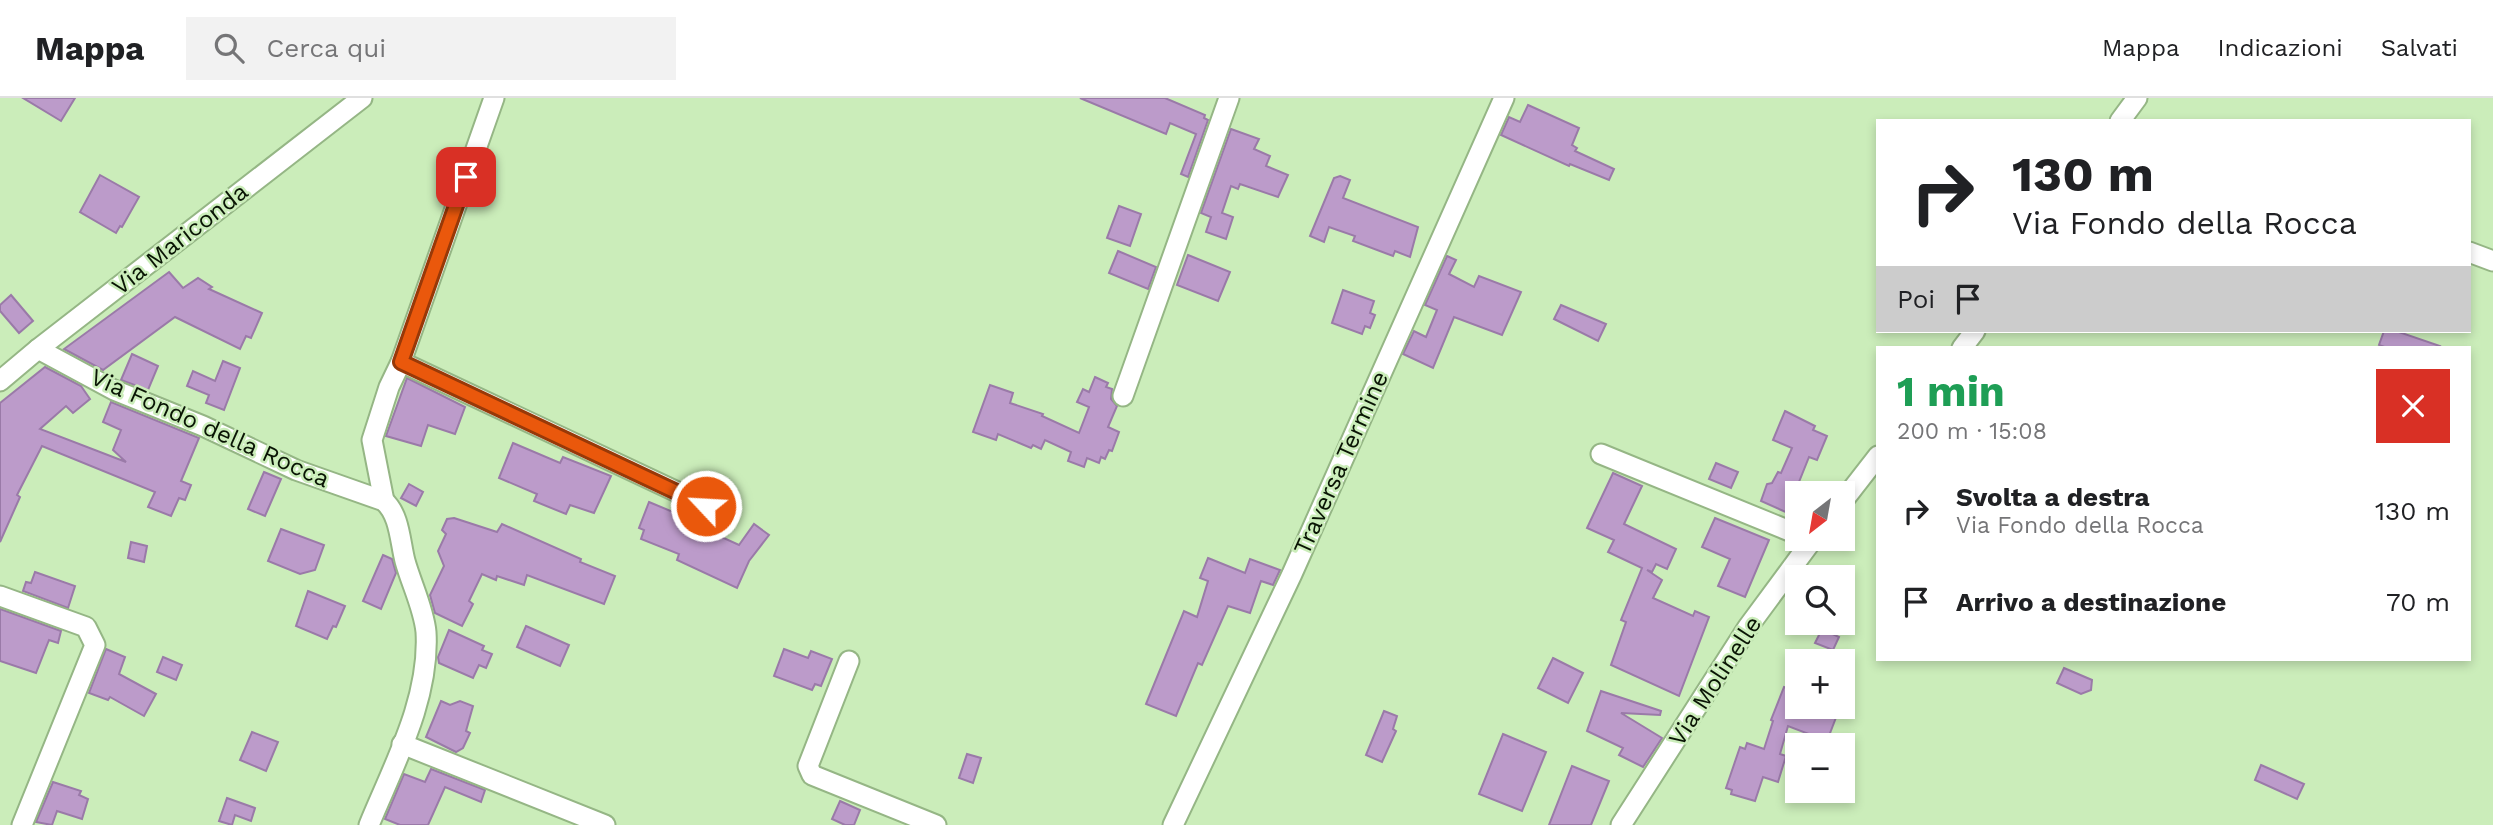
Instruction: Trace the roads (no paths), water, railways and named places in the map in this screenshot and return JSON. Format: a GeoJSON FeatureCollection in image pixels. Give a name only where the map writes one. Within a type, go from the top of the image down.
{"type":"FeatureCollection","features":[{"type":"Feature","properties":{"kind":"street","name":"Via Mariconda"},"geometry":{"type":"LineString","coordinates":[[0,381],[362,98]]}},
{"type":"Feature","properties":{"kind":"street"},"geometry":{"type":"LineString","coordinates":[[369,825],[416,710],[426,660],[426,629],[399,531],[390,506],[384,501],[372,440],[381,407],[401,362],[494,98]]}},
{"type":"Feature","properties":{"kind":"street"},"geometry":{"type":"LineString","coordinates":[[1123,396],[1229,98]]}},
{"type":"Feature","properties":{"kind":"street","name":"Traversa Termine"},"geometry":{"type":"LineString","coordinates":[[1173,825],[1292,574],[1504,98]]}},
{"type":"Feature","properties":{"kind":"street"},"geometry":{"type":"LineString","coordinates":[[2121,119],[2137,98]]}},
{"type":"Feature","properties":{"kind":"street"},"geometry":{"type":"LineString","coordinates":[[2471,253],[2493,261]]}},
{"type":"Feature","properties":{"kind":"street","name":"Via Fondo della Rocca"},"geometry":{"type":"LineString","coordinates":[[38,349],[114,390],[203,426],[296,470],[384,501]]}},
{"type":"Feature","properties":{"kind":"street"},"geometry":{"type":"LineString","coordinates":[[401,362],[706,506]]}},
{"type":"Feature","properties":{"kind":"street"},"geometry":{"type":"LineString","coordinates":[[1601,454],[1785,529]]}},
{"type":"Feature","properties":{"kind":"street"},"geometry":{"type":"LineString","coordinates":[[1855,486],[1876,459]]}},
{"type":"Feature","properties":{"kind":"street","name":"Via Molinelle"},"geometry":{"type":"LineString","coordinates":[[1621,825],[1799,551]]}},
{"type":"Feature","properties":{"kind":"street"},"geometry":{"type":"LineString","coordinates":[[0,596],[86,627],[95,645],[22,825]]}},
{"type":"Feature","properties":{"kind":"street"},"geometry":{"type":"LineString","coordinates":[[849,661],[808,766],[810,771],[813,775],[936,825]]}},
{"type":"Feature","properties":{"kind":"street"},"geometry":{"type":"LineString","coordinates":[[402,744],[605,825]]}}]}
